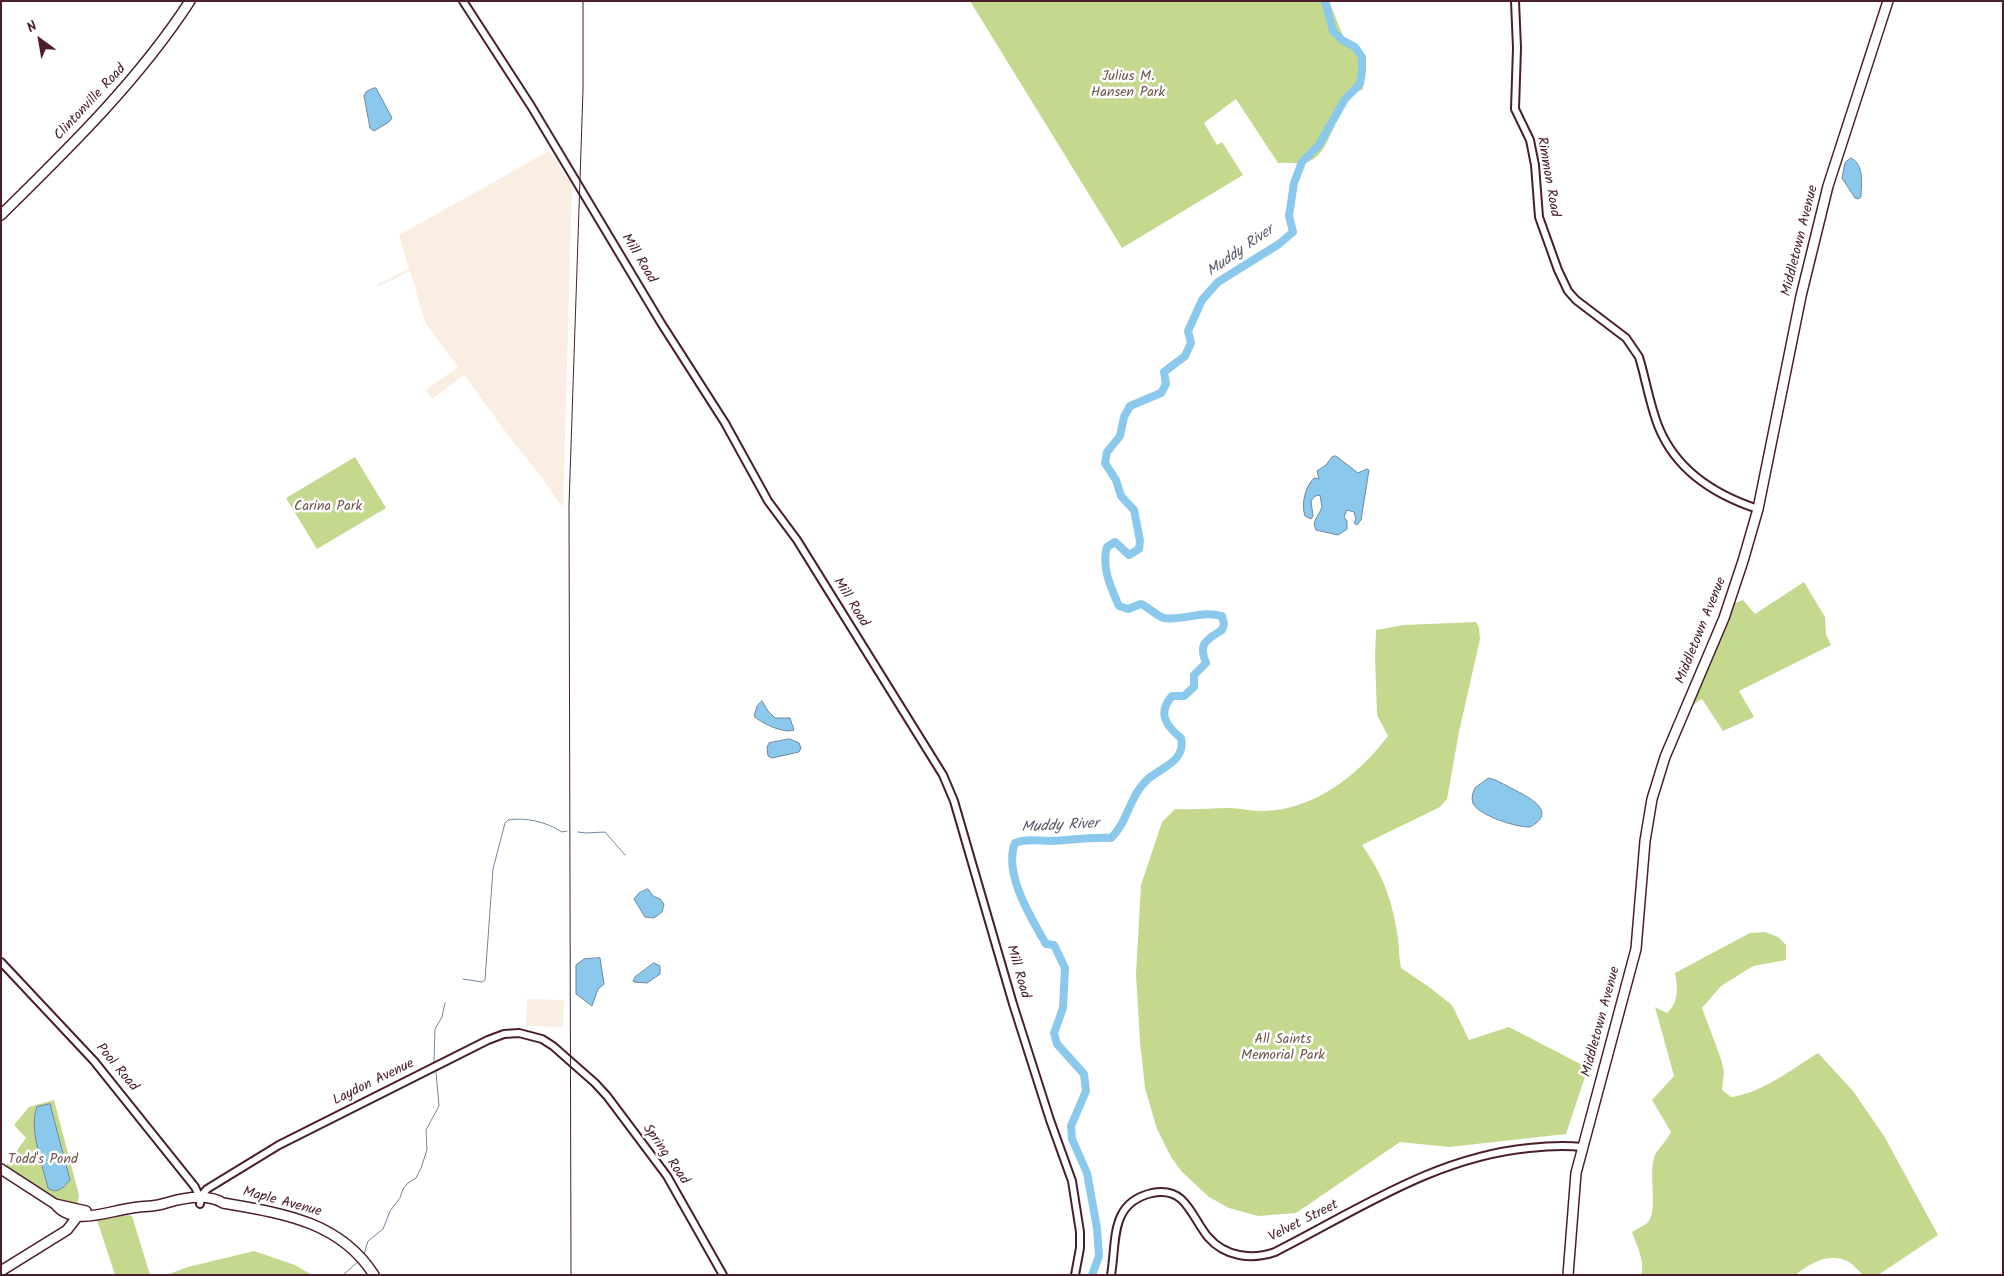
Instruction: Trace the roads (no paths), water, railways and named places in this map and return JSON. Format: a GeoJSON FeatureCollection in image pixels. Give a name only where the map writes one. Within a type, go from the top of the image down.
{"type":"FeatureCollection","features":[{"type":"Feature","properties":{"kind":"main road","name":"Clintonville Road"},"geometry":{"type":"LineString","coordinates":[[1,215],[136,75],[162,43],[190,1]]}},
{"type":"Feature","properties":{"kind":"main road","name":"Middletown Avenue"},"geometry":{"type":"LineString","coordinates":[[1568,1275],[1573,1195],[1582,1147],[1636,949],[1645,841],[1658,778],[1731,599],[1758,509],[1801,296],[1828,186],[1888,1]]}},
{"type":"Feature","properties":{"kind":"main road","name":"Maple Avenue"},"geometry":{"type":"LineString","coordinates":[[1,1169],[55,1204],[80,1214],[97,1215],[176,1200],[217,1200],[223,1203],[294,1218],[322,1228],[349,1245],[363,1259],[374,1275]]}},
{"type":"Feature","properties":{"kind":"main road"},"geometry":{"type":"LineString","coordinates":[[1,1271],[64,1232],[80,1214]]}},
{"type":"Feature","properties":{"kind":"street","name":"Mill Road"},"geometry":{"type":"LineString","coordinates":[[463,1],[531,106],[661,323],[725,423],[768,501],[797,540],[944,775],[954,801],[1050,1120],[1072,1181],[1080,1232],[1076,1275]]}},
{"type":"Feature","properties":{"kind":"street","name":"Rimmon Road"},"geometry":{"type":"LineString","coordinates":[[1515,1],[1517,48],[1515,109],[1530,140],[1535,165],[1539,217],[1562,280],[1576,300],[1626,338],[1637,354],[1659,427],[1676,458],[1687,470],[1719,494],[1758,509]]}},
{"type":"Feature","properties":{"kind":"street","name":"Pool Road"},"geometry":{"type":"LineString","coordinates":[[1,962],[105,1074],[195,1187],[200,1201]]}},
{"type":"Feature","properties":{"kind":"street","name":"Laydon Avenue"},"geometry":{"type":"LineString","coordinates":[[200,1201],[207,1189],[279,1145],[496,1036],[519,1033],[537,1037],[548,1043],[571,1062]]}},
{"type":"Feature","properties":{"kind":"street","name":"Spring Road"},"geometry":{"type":"LineString","coordinates":[[571,1062],[606,1096],[667,1176],[723,1275]]}},
{"type":"Feature","properties":{"kind":"street","name":"Velvet Street"},"geometry":{"type":"LineString","coordinates":[[1111,1275],[1115,1230],[1120,1216],[1129,1204],[1136,1199],[1154,1192],[1171,1193],[1181,1199],[1208,1237],[1222,1249],[1244,1256],[1260,1256],[1281,1249],[1412,1180],[1454,1163],[1514,1149],[1560,1146],[1582,1147]]}},
{"type":"Feature","properties":{"kind":"water"},"geometry":{"type":"Polygon","coordinates":[[[376,88],[392,118],[374,131],[370,128],[364,96],[366,92],[376,88]]]}},
{"type":"Feature","properties":{"kind":"water"},"geometry":{"type":"Polygon","coordinates":[[[1851,158],[1858,165],[1861,175],[1861,197],[1858,199],[1855,198],[1842,178],[1845,163],[1851,158]]]}},
{"type":"Feature","properties":{"kind":"water"},"geometry":{"type":"Polygon","coordinates":[[[1336,456],[1358,473],[1369,470],[1361,520],[1357,525],[1354,523],[1356,519],[1354,512],[1347,510],[1344,517],[1347,521],[1347,529],[1338,535],[1316,530],[1314,524],[1322,507],[1320,495],[1315,496],[1311,501],[1313,516],[1311,519],[1305,516],[1303,506],[1308,486],[1314,478],[1319,479],[1317,471],[1326,465],[1332,457],[1336,456]]]}},
{"type":"Feature","properties":{"kind":"water"},"geometry":{"type":"Polygon","coordinates":[[[762,701],[775,718],[790,718],[794,730],[780,730],[756,718],[754,716],[757,706],[762,701]]]}},
{"type":"Feature","properties":{"kind":"water"},"geometry":{"type":"Polygon","coordinates":[[[790,739],[799,743],[801,748],[799,752],[772,758],[768,756],[767,747],[769,743],[790,739]]]}},
{"type":"Feature","properties":{"kind":"water"},"geometry":{"type":"Polygon","coordinates":[[[1489,778],[1534,801],[1542,811],[1542,816],[1530,827],[1524,827],[1498,820],[1476,808],[1472,799],[1474,790],[1489,778]]]}},
{"type":"Feature","properties":{"kind":"water"},"geometry":{"type":"Polygon","coordinates":[[[648,889],[653,896],[660,899],[664,904],[662,912],[654,918],[645,917],[634,899],[639,893],[648,889]]]}},
{"type":"Feature","properties":{"kind":"water"},"geometry":{"type":"Polygon","coordinates":[[[600,958],[604,984],[598,989],[592,1006],[576,994],[576,965],[584,959],[600,958]]]}},
{"type":"Feature","properties":{"kind":"water"},"geometry":{"type":"Polygon","coordinates":[[[654,963],[660,966],[660,974],[647,983],[633,981],[635,977],[654,963]]]}},
{"type":"Feature","properties":{"kind":"water","name":"Todd's Pond"},"geometry":{"type":"Polygon","coordinates":[[[50,1104],[70,1180],[63,1187],[54,1191],[48,1188],[37,1147],[34,1125],[37,1107],[50,1104]]]}},
{"type":"Feature","properties":{"kind":"waterway","name":"Muddy River"},"geometry":{"type":"LineString","coordinates":[[1092,1275],[1099,1256],[1097,1228],[1087,1173],[1072,1139],[1071,1126],[1086,1091],[1084,1074],[1057,1044],[1054,1033],[1063,1008],[1065,968],[1054,945],[1046,944],[1026,909],[1016,881],[1012,855],[1015,843],[1024,841],[1111,838],[1117,832],[1132,801],[1142,786],[1148,779],[1172,763],[1180,752],[1182,746],[1181,738],[1171,729],[1165,719],[1164,714],[1167,702],[1172,696],[1184,696],[1194,687],[1194,675],[1206,663],[1203,646],[1222,630],[1224,624],[1222,616],[1215,614],[1171,619],[1164,618],[1141,604],[1128,609],[1119,606],[1106,570],[1105,555],[1107,547],[1115,542],[1129,555],[1139,549],[1140,541],[1134,510],[1121,496],[1116,480],[1105,463],[1107,452],[1120,436],[1124,417],[1130,406],[1161,393],[1166,384],[1164,372],[1185,356],[1191,343],[1188,331],[1202,300],[1218,282],[1279,244],[1293,232],[1289,216],[1294,183],[1302,162],[1319,145],[1345,99],[1360,84],[1362,71],[1362,57],[1355,47],[1342,40],[1333,31],[1325,1]]}},
{"type":"Feature","properties":{"kind":"waterway"},"geometry":{"type":"LineString","coordinates":[[463,979],[482,982],[485,980],[493,869],[505,823],[508,820],[515,819],[529,820],[549,825],[562,832],[567,831]]}},
{"type":"Feature","properties":{"kind":"waterway"},"geometry":{"type":"LineString","coordinates":[[578,832],[605,832],[625,855]]}},
{"type":"Feature","properties":{"kind":"waterway"},"geometry":{"type":"LineString","coordinates":[[434,1062],[435,1029],[442,1017],[445,1003]]}},
{"type":"Feature","properties":{"kind":"waterway"},"geometry":{"type":"LineString","coordinates":[[364,1254],[368,1241],[383,1229],[390,1211],[400,1198],[403,1189],[416,1178],[421,1168],[427,1150],[426,1130],[439,1106],[436,1072]]}},
{"type":"Feature","properties":{"kind":"waterway"},"geometry":{"type":"LineString","coordinates":[[343,1275],[359,1261]]}},
{"type":"Feature","properties":{"kind":"railway"},"geometry":{"type":"LineString","coordinates":[[571,1275],[569,505],[583,90],[583,1]]}},
{"type":"Feature","properties":{"kind":"park label","name":"Julius M. Hansen Park"},"geometry":{"type":"Point","coordinates":[1128,86]}},
{"type":"Feature","properties":{"kind":"park label","name":"Carina Park"},"geometry":{"type":"Point","coordinates":[328,508]}},
{"type":"Feature","properties":{"kind":"park label","name":"All Saints Memorial Park"},"geometry":{"type":"Point","coordinates":[1283,1050]}}]}
